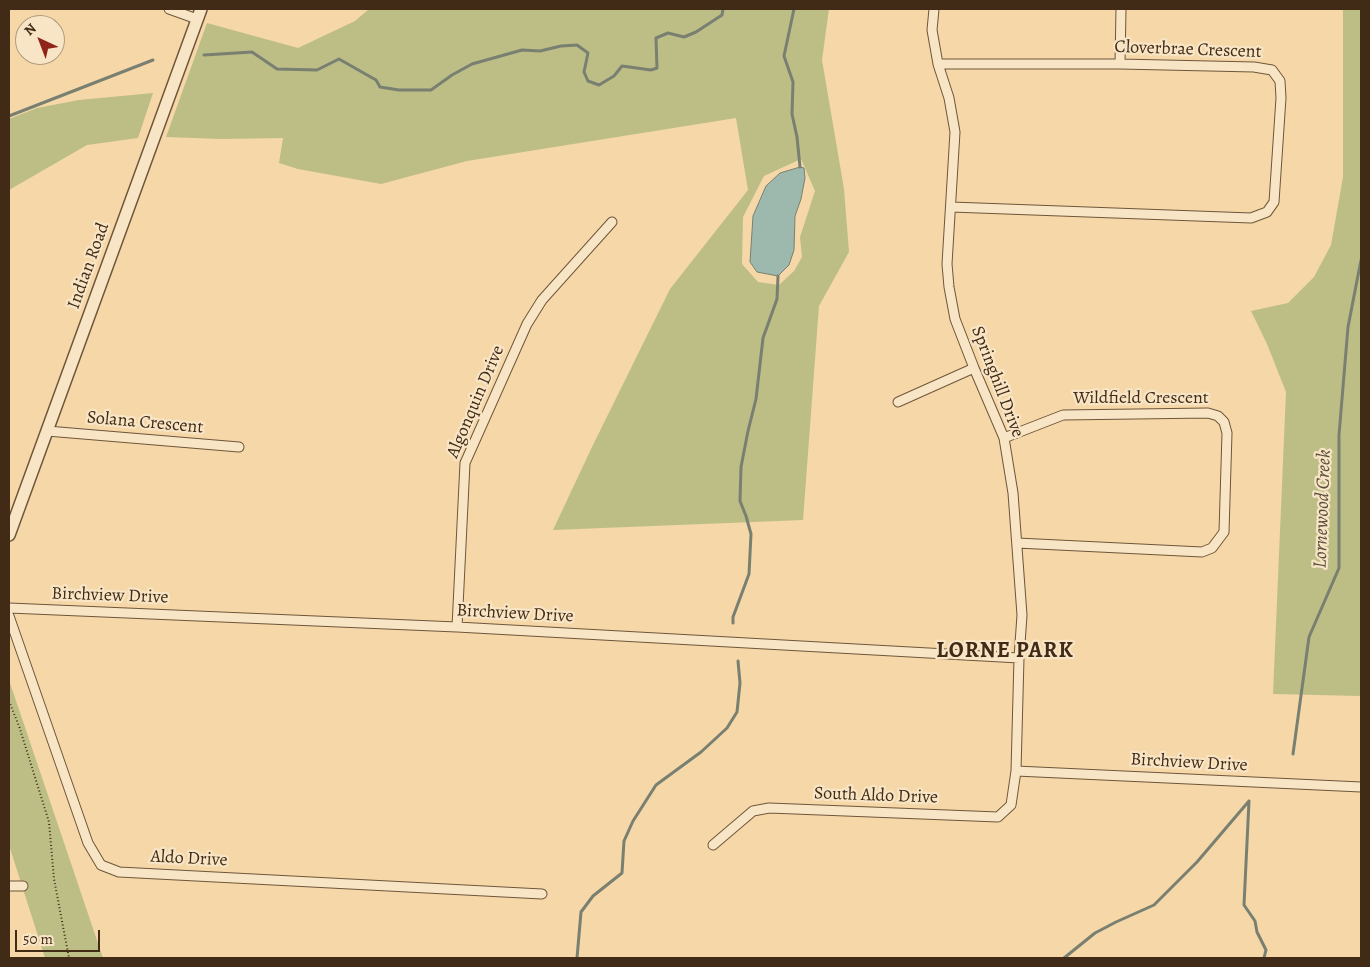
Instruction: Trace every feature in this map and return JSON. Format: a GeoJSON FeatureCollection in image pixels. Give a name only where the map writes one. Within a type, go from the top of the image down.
{"type":"FeatureCollection","features":[{"type":"Feature","properties":{"kind":"street"},"geometry":{"type":"LineString","coordinates":[[169,9],[199,14]]}},
{"type":"Feature","properties":{"kind":"street","name":"Springhill Drive"},"geometry":{"type":"LineString","coordinates":[[934,9],[932,30],[938,64],[949,98],[955,132],[947,264],[949,287],[955,319],[1004,438],[1013,492],[1022,615],[1016,771]]}},
{"type":"Feature","properties":{"kind":"street"},"geometry":{"type":"LineString","coordinates":[[1120,64],[1121,9]]}},
{"type":"Feature","properties":{"kind":"street","name":"Indian Road"},"geometry":{"type":"LineString","coordinates":[[9,535],[199,14]]}},
{"type":"Feature","properties":{"kind":"street","name":"Cloverbrae Crescent"},"geometry":{"type":"LineString","coordinates":[[938,64],[1120,64],[1254,67],[1272,70],[1280,81],[1281,98],[1274,202],[1267,212],[1251,218],[951,207]]}},
{"type":"Feature","properties":{"kind":"street","name":"Algonquin Drive"},"geometry":{"type":"LineString","coordinates":[[457,627],[465,463],[527,324],[542,300],[612,222]]}},
{"type":"Feature","properties":{"kind":"street"},"geometry":{"type":"LineString","coordinates":[[898,402],[974,368]]}},
{"type":"Feature","properties":{"kind":"street","name":"Wildfield Crescent"},"geometry":{"type":"LineString","coordinates":[[1004,438],[1062,415],[1208,413],[1218,416],[1224,422],[1227,433],[1224,532],[1212,548],[1202,552],[1017,543]]}},
{"type":"Feature","properties":{"kind":"street","name":"Solana Crescent"},"geometry":{"type":"LineString","coordinates":[[47,431],[239,447]]}},
{"type":"Feature","properties":{"kind":"street","name":"Birchview Drive"},"geometry":{"type":"LineString","coordinates":[[9,608],[457,627],[1019,658]]}},
{"type":"Feature","properties":{"kind":"street","name":"Aldo Drive"},"geometry":{"type":"LineString","coordinates":[[9,616],[88,843],[102,865],[119,872],[542,894]]}},
{"type":"Feature","properties":{"kind":"street","name":"Birchview Drive"},"geometry":{"type":"LineString","coordinates":[[1016,771],[1361,787]]}},
{"type":"Feature","properties":{"kind":"street","name":"South Aldo Drive"},"geometry":{"type":"LineString","coordinates":[[713,846],[753,811],[769,808],[998,817],[1011,805],[1016,771]]}},
{"type":"Feature","properties":{"kind":"street"},"geometry":{"type":"LineString","coordinates":[[9,886],[23,886]]}},
{"type":"Feature","properties":{"kind":"path"},"geometry":{"type":"LineString","coordinates":[[9,701],[50,822],[54,879],[69,958]]}},
{"type":"Feature","properties":{"kind":"green space"},"geometry":{"type":"Polygon","coordinates":[[[369,9],[829,9],[822,60],[844,189],[849,252],[819,306],[803,520],[553,530],[670,289],[748,190],[736,118],[467,161],[381,184],[298,169],[279,163],[283,138],[221,139],[166,137],[207,23],[298,48],[355,21],[369,9]],[[801,159],[764,176],[743,217],[742,264],[758,282],[779,285],[794,271],[802,257],[800,237],[815,191],[801,159]]]}},
{"type":"Feature","properties":{"kind":"green space"},"geometry":{"type":"Polygon","coordinates":[[[1343,9],[1361,9],[1361,696],[1273,694],[1286,392],[1267,344],[1251,311],[1288,303],[1314,277],[1331,245],[1343,177],[1343,9]]]}},
{"type":"Feature","properties":{"kind":"green space"},"geometry":{"type":"Polygon","coordinates":[[[153,93],[138,138],[87,145],[9,190],[9,119],[37,108],[79,100],[153,93]]]}},
{"type":"Feature","properties":{"kind":"green space"},"geometry":{"type":"Polygon","coordinates":[[[9,680],[103,958],[45,958],[9,845],[9,680]]]}},
{"type":"Feature","properties":{"kind":"shaded area"},"geometry":{"type":"Polygon","coordinates":[[[800,167],[804,168],[805,178],[795,216],[794,250],[789,265],[778,276],[757,272],[750,262],[753,216],[766,186],[780,173],[800,167]]]}},
{"type":"Feature","properties":{"kind":"waterway"},"geometry":{"type":"LineString","coordinates":[[204,55],[252,52],[277,69],[317,70],[339,59],[376,80],[380,87],[399,90],[431,90],[472,64],[522,50],[540,51],[561,46],[577,45],[588,53],[584,72],[588,81],[599,85],[614,76],[622,66],[651,70],[657,68],[656,38],[668,33],[684,37],[696,32],[722,15],[723,9]]}},
{"type":"Feature","properties":{"kind":"waterway"},"geometry":{"type":"LineString","coordinates":[[794,9],[784,56],[793,82],[792,114],[797,137],[800,167]]}},
{"type":"Feature","properties":{"kind":"waterway"},"geometry":{"type":"LineString","coordinates":[[9,116],[153,60]]}},
{"type":"Feature","properties":{"kind":"waterway","name":"Lornewood Creek"},"geometry":{"type":"LineString","coordinates":[[1293,754],[1309,637],[1339,568],[1339,435],[1348,327],[1361,260]]}},
{"type":"Feature","properties":{"kind":"waterway"},"geometry":{"type":"LineString","coordinates":[[733,623],[733,617],[749,574],[751,534],[740,501],[741,467],[756,399],[763,338],[777,299],[778,276]]}},
{"type":"Feature","properties":{"kind":"waterway"},"geometry":{"type":"LineString","coordinates":[[577,958],[581,912],[593,896],[622,873],[624,841],[633,821],[656,785],[701,752],[727,728],[737,712],[740,683],[738,661]]}},
{"type":"Feature","properties":{"kind":"waterway","name":"Lornewood Creek"},"geometry":{"type":"LineString","coordinates":[[1249,801],[1244,905],[1255,921],[1257,932],[1266,950],[1264,958]]}},
{"type":"Feature","properties":{"kind":"waterway","name":"Lornewood Creek"},"geometry":{"type":"LineString","coordinates":[[1064,958],[1095,933],[1154,905],[1197,862],[1249,801]]}},
{"type":"Feature","properties":{"kind":"district","name":"LORNE PARK"},"geometry":{"type":"Point","coordinates":[1005,652]}}]}
